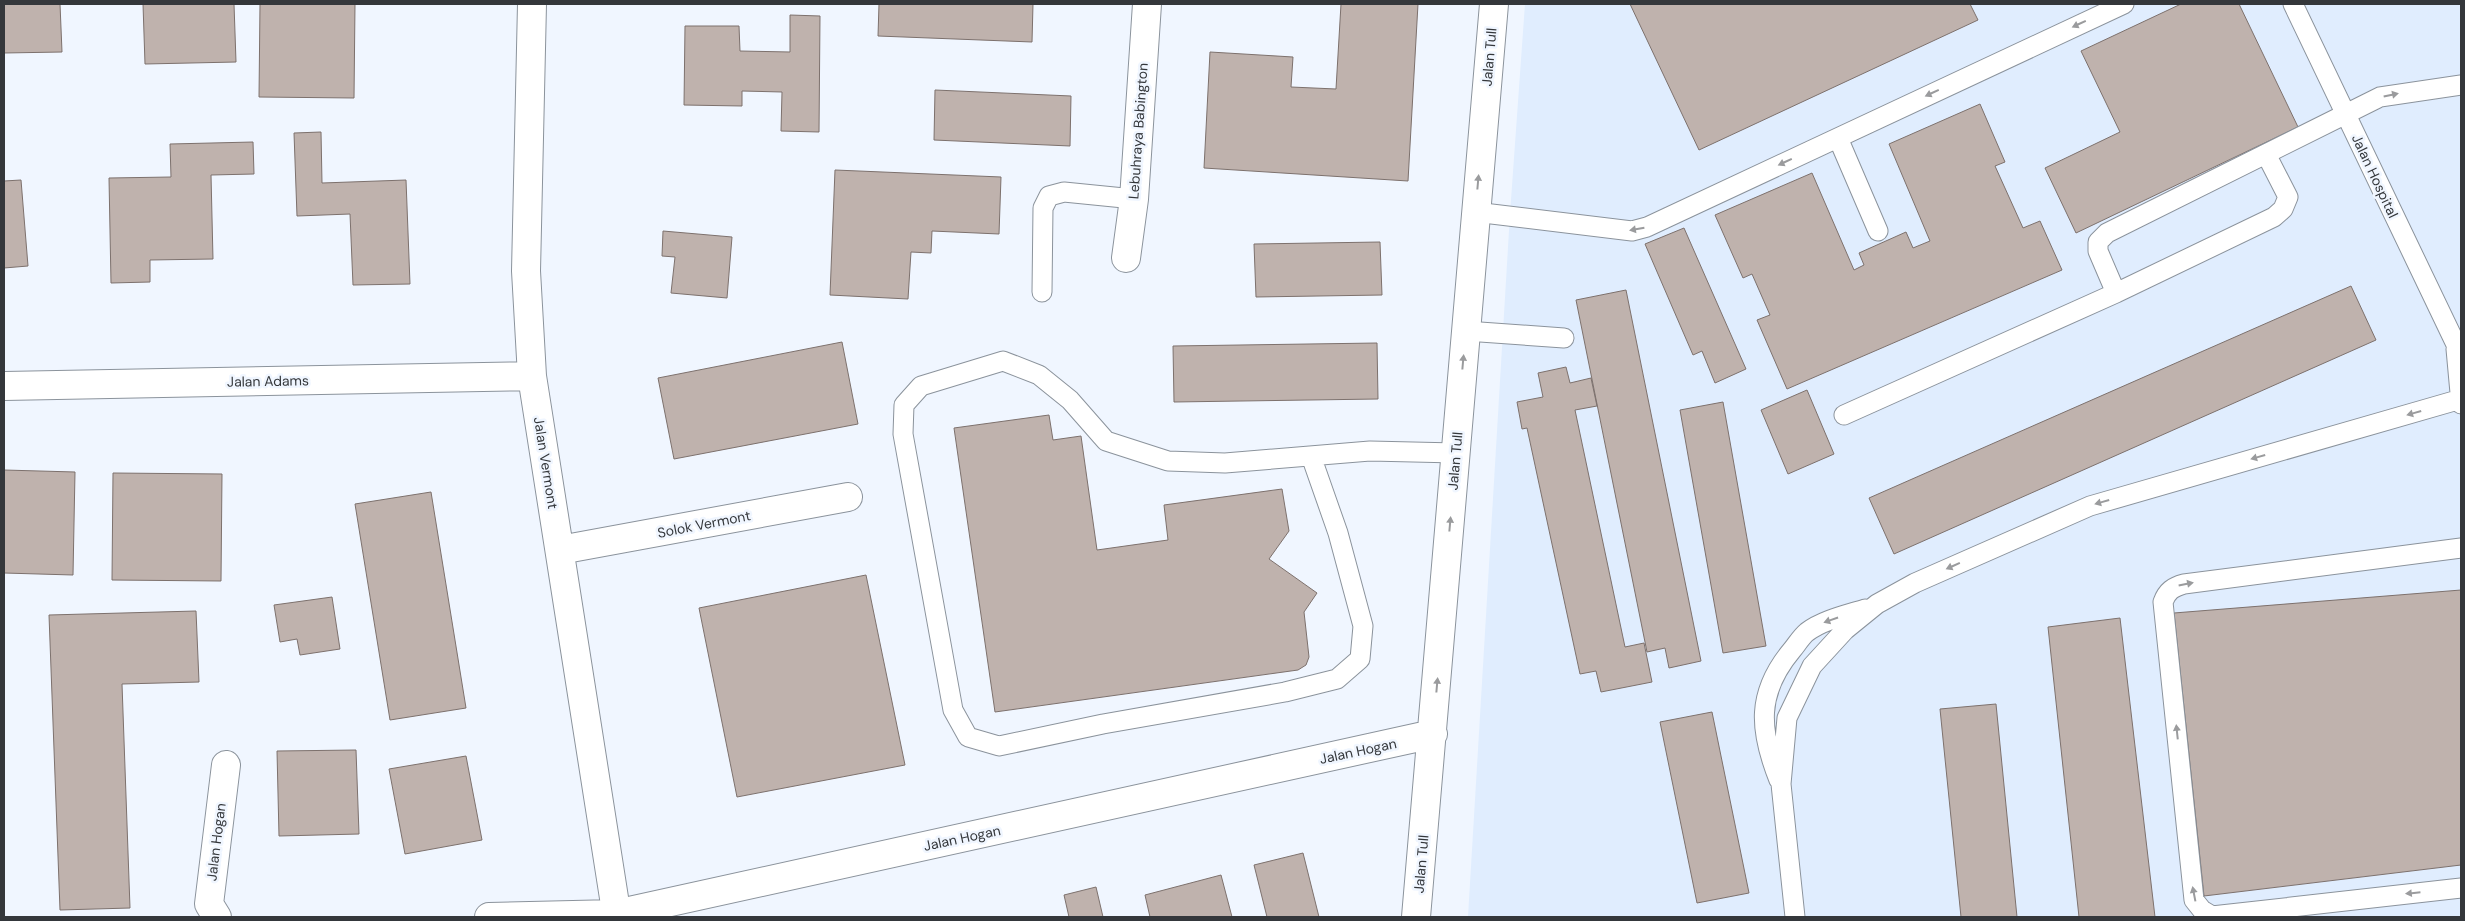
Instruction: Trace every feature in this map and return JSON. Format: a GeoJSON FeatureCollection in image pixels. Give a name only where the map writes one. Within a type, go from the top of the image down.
{"type":"FeatureCollection","features":[{"type":"Feature","properties":{"kind":"street","name":"Jalan Vermont"},"geometry":{"type":"LineString","coordinates":[[532,4],[526,271],[532,376],[616,916]]}},
{"type":"Feature","properties":{"kind":"street","name":"Lebuhraya Babington"},"geometry":{"type":"LineString","coordinates":[[1126,258],[1134,199],[1147,4]]}},
{"type":"Feature","properties":{"kind":"street","name":"Jalan Tull"},"geometry":{"type":"LineString","coordinates":[[1416,917],[1494,4]]}},
{"type":"Feature","properties":{"kind":"street","name":"Jalan Adams"},"geometry":{"type":"LineString","coordinates":[[4,386],[532,376]]}},
{"type":"Feature","properties":{"kind":"street","name":"Solok Vermont"},"geometry":{"type":"LineString","coordinates":[[560,550],[848,496]]}},
{"type":"Feature","properties":{"kind":"street","name":"Jalan Hogan"},"geometry":{"type":"LineString","coordinates":[[489,917],[616,916],[1433,734]]}},
{"type":"Feature","properties":{"kind":"street","name":"Jalan Hogan"},"geometry":{"type":"LineString","coordinates":[[217,917],[209,904],[226,765]]}},
{"type":"Feature","properties":{"kind":"lane"},"geometry":{"type":"LineString","coordinates":[[1475,212],[1510,214],[1632,231],[1647,227],[2124,4]]}},
{"type":"Feature","properties":{"kind":"lane","name":"Jalan Hospital"},"geometry":{"type":"LineString","coordinates":[[2293,4],[2459,352],[2461,401]]}},
{"type":"Feature","properties":{"kind":"lane"},"geometry":{"type":"LineString","coordinates":[[2116,293],[2098,251],[2098,242],[2107,233],[2380,97],[2461,85]]}},
{"type":"Feature","properties":{"kind":"lane"},"geometry":{"type":"LineString","coordinates":[[1838,138],[1878,231]]}},
{"type":"Feature","properties":{"kind":"lane"},"geometry":{"type":"LineString","coordinates":[[1844,415],[2116,293],[2274,217],[2284,210],[2288,197],[2266,154]]}},
{"type":"Feature","properties":{"kind":"lane"},"geometry":{"type":"LineString","coordinates":[[1042,292],[1043,208],[1049,196],[1064,192],[1134,199]]}},
{"type":"Feature","properties":{"kind":"lane"},"geometry":{"type":"LineString","coordinates":[[1466,332],[1564,338]]}},
{"type":"Feature","properties":{"kind":"lane"},"geometry":{"type":"LineString","coordinates":[[1311,456],[1338,533],[1363,626],[1360,659],[1337,679],[1285,692],[1103,724],[1000,746],[968,737],[953,710],[903,434],[904,405],[921,386],[1003,361],[1039,376],[1070,400],[1106,441],[1168,461],[1225,463],[1370,451],[1456,452]]}},
{"type":"Feature","properties":{"kind":"lane"},"geometry":{"type":"LineString","coordinates":[[1795,917],[1781,784],[1786,718],[1812,666],[1845,630],[1878,604],[1914,583],[2090,506],[2461,401]]}},
{"type":"Feature","properties":{"kind":"lane"},"geometry":{"type":"LineString","coordinates":[[2461,548],[2184,584],[2173,587],[2163,602],[2194,900],[2202,910],[2212,916],[2461,888]]}},
{"type":"Feature","properties":{"kind":"lane"},"geometry":{"type":"LineString","coordinates":[[1781,784],[1767,750],[1763,717],[1767,694],[1783,661],[1807,632],[1824,623],[1878,604]]}},
{"type":"Feature","properties":{"kind":"shaded area"},"geometry":{"type":"Polygon","coordinates":[[[1525,4],[2461,4],[2461,917],[1468,917],[1510,214],[1525,4]]]}},
{"type":"Feature","properties":{"kind":"building"},"geometry":{"type":"Polygon","coordinates":[[[4,4],[60,4],[62,52],[4,53],[4,4]]]}},
{"type":"Feature","properties":{"kind":"building"},"geometry":{"type":"Polygon","coordinates":[[[143,4],[234,4],[236,62],[145,64],[143,4]]]}},
{"type":"Feature","properties":{"kind":"building"},"geometry":{"type":"Polygon","coordinates":[[[260,4],[355,4],[354,98],[259,97],[260,4]]]}},
{"type":"Feature","properties":{"kind":"building"},"geometry":{"type":"Polygon","coordinates":[[[879,4],[1033,4],[1032,42],[878,36],[879,4]]]}},
{"type":"Feature","properties":{"kind":"building"},"geometry":{"type":"Polygon","coordinates":[[[1341,4],[1418,4],[1408,181],[1204,168],[1210,52],[1293,57],[1291,87],[1336,89],[1341,4]]]}},
{"type":"Feature","properties":{"kind":"building"},"geometry":{"type":"Polygon","coordinates":[[[1630,4],[1970,4],[1978,20],[1699,150],[1630,4]]]}},
{"type":"Feature","properties":{"kind":"building"},"geometry":{"type":"Polygon","coordinates":[[[2181,4],[2239,4],[2298,127],[2076,233],[2045,168],[2120,132],[2081,51],[2181,4]]]}},
{"type":"Feature","properties":{"kind":"building"},"geometry":{"type":"Polygon","coordinates":[[[790,15],[820,16],[819,132],[781,131],[782,92],[742,91],[742,106],[684,105],[685,26],[739,26],[740,51],[790,52],[790,15]]]}},
{"type":"Feature","properties":{"kind":"building"},"geometry":{"type":"Polygon","coordinates":[[[935,90],[1071,96],[1070,146],[934,140],[935,90]]]}},
{"type":"Feature","properties":{"kind":"building"},"geometry":{"type":"Polygon","coordinates":[[[1980,104],[2005,162],[1995,166],[2023,228],[2040,221],[2062,270],[1787,389],[1757,320],[1770,315],[1752,274],[1743,278],[1715,215],[1812,173],[1854,270],[1864,265],[1859,253],[1906,232],[1913,248],[1930,241],[1889,144],[1980,104]]]}},
{"type":"Feature","properties":{"kind":"building"},"geometry":{"type":"Polygon","coordinates":[[[321,132],[322,183],[406,180],[410,284],[353,285],[350,214],[297,216],[294,133],[321,132]]]}},
{"type":"Feature","properties":{"kind":"building"},"geometry":{"type":"Polygon","coordinates":[[[253,142],[254,174],[211,175],[213,259],[150,260],[150,282],[111,283],[109,178],[171,177],[170,144],[253,142]]]}},
{"type":"Feature","properties":{"kind":"building"},"geometry":{"type":"Polygon","coordinates":[[[835,170],[1001,177],[999,234],[932,231],[931,253],[911,252],[908,299],[830,295],[835,170]]]}},
{"type":"Feature","properties":{"kind":"building"},"geometry":{"type":"Polygon","coordinates":[[[21,180],[28,266],[4,268],[4,181],[21,180]]]}},
{"type":"Feature","properties":{"kind":"building"},"geometry":{"type":"Polygon","coordinates":[[[1684,228],[1746,369],[1715,383],[1702,351],[1693,355],[1645,244],[1684,228]]]}},
{"type":"Feature","properties":{"kind":"building"},"geometry":{"type":"Polygon","coordinates":[[[663,231],[732,237],[727,298],[671,293],[675,257],[662,256],[663,231]]]}},
{"type":"Feature","properties":{"kind":"building"},"geometry":{"type":"Polygon","coordinates":[[[1380,242],[1382,295],[1256,297],[1254,244],[1380,242]]]}},
{"type":"Feature","properties":{"kind":"building"},"geometry":{"type":"Polygon","coordinates":[[[2351,286],[2376,340],[1894,554],[1869,498],[2351,286]]]}},
{"type":"Feature","properties":{"kind":"building"},"geometry":{"type":"Polygon","coordinates":[[[1626,290],[1701,661],[1669,668],[1665,648],[1647,652],[1576,300],[1626,290]]]}},
{"type":"Feature","properties":{"kind":"building"},"geometry":{"type":"Polygon","coordinates":[[[842,342],[858,424],[674,459],[658,378],[842,342]]]}},
{"type":"Feature","properties":{"kind":"building"},"geometry":{"type":"Polygon","coordinates":[[[1377,343],[1378,399],[1174,402],[1173,346],[1377,343]]]}},
{"type":"Feature","properties":{"kind":"building"},"geometry":{"type":"Polygon","coordinates":[[[1566,367],[1570,383],[1591,378],[1597,406],[1575,410],[1625,647],[1644,643],[1652,682],[1601,692],[1596,671],[1580,674],[1527,428],[1522,429],[1517,402],[1543,397],[1538,373],[1566,367]]]}},
{"type":"Feature","properties":{"kind":"building"},"geometry":{"type":"Polygon","coordinates":[[[1807,390],[1834,454],[1788,474],[1761,410],[1807,390]]]}},
{"type":"Feature","properties":{"kind":"building"},"geometry":{"type":"Polygon","coordinates":[[[1723,402],[1766,646],[1723,653],[1680,410],[1723,402]]]}},
{"type":"Feature","properties":{"kind":"building"},"geometry":{"type":"Polygon","coordinates":[[[1049,415],[1053,440],[1081,436],[1097,550],[1168,540],[1164,505],[1282,489],[1289,531],[1269,559],[1317,593],[1304,612],[1309,657],[1306,665],[1298,670],[995,712],[954,428],[1049,415]]]}},
{"type":"Feature","properties":{"kind":"building"},"geometry":{"type":"Polygon","coordinates":[[[4,470],[75,472],[73,575],[4,573],[4,470]]]}},
{"type":"Feature","properties":{"kind":"building"},"geometry":{"type":"Polygon","coordinates":[[[113,473],[222,474],[221,581],[112,580],[113,473]]]}},
{"type":"Feature","properties":{"kind":"building"},"geometry":{"type":"Polygon","coordinates":[[[431,492],[466,708],[390,720],[355,504],[431,492]]]}},
{"type":"Feature","properties":{"kind":"building"},"geometry":{"type":"Polygon","coordinates":[[[866,575],[905,765],[737,797],[699,608],[866,575]]]}},
{"type":"Feature","properties":{"kind":"building"},"geometry":{"type":"Polygon","coordinates":[[[2461,590],[2461,865],[2204,896],[2174,613],[2461,590]]]}},
{"type":"Feature","properties":{"kind":"building"},"geometry":{"type":"Polygon","coordinates":[[[332,597],[340,649],[300,655],[297,639],[280,642],[274,605],[332,597]]]}},
{"type":"Feature","properties":{"kind":"building"},"geometry":{"type":"Polygon","coordinates":[[[196,611],[199,682],[122,684],[130,908],[60,910],[49,615],[196,611]]]}},
{"type":"Feature","properties":{"kind":"building"},"geometry":{"type":"Polygon","coordinates":[[[2120,618],[2155,917],[2079,917],[2048,627],[2120,618]]]}},
{"type":"Feature","properties":{"kind":"building"},"geometry":{"type":"Polygon","coordinates":[[[1996,704],[2017,917],[1961,917],[1940,709],[1996,704]]]}},
{"type":"Feature","properties":{"kind":"building"},"geometry":{"type":"Polygon","coordinates":[[[1712,712],[1749,893],[1697,903],[1660,722],[1712,712]]]}},
{"type":"Feature","properties":{"kind":"building"},"geometry":{"type":"Polygon","coordinates":[[[356,750],[359,834],[279,836],[277,751],[356,750]]]}},
{"type":"Feature","properties":{"kind":"building"},"geometry":{"type":"Polygon","coordinates":[[[466,756],[482,840],[405,854],[389,769],[466,756]]]}},
{"type":"Feature","properties":{"kind":"building"},"geometry":{"type":"Polygon","coordinates":[[[1303,853],[1319,917],[1267,917],[1254,865],[1303,853]]]}},
{"type":"Feature","properties":{"kind":"building"},"geometry":{"type":"Polygon","coordinates":[[[1221,875],[1232,917],[1150,917],[1145,895],[1221,875]]]}},
{"type":"Feature","properties":{"kind":"building"},"geometry":{"type":"Polygon","coordinates":[[[1096,887],[1103,917],[1069,917],[1064,895],[1096,887]]]}}]}
